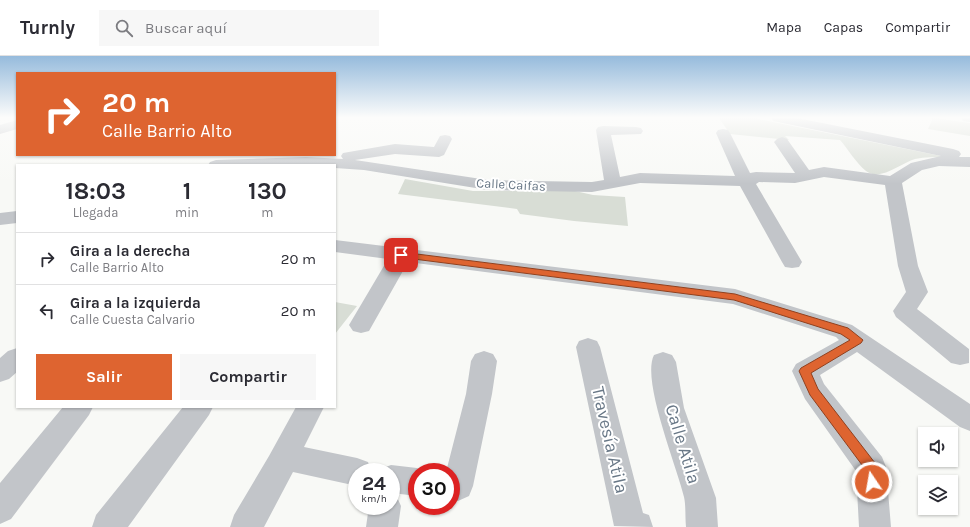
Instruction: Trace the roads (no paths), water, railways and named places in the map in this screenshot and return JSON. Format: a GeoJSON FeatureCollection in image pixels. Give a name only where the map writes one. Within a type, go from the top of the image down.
{"type":"FeatureCollection","features":[{"type":"Feature","properties":{"kind":"street"},"geometry":{"type":"LineString","coordinates":[[306,164],[395,149],[439,152],[445,140]]}},
{"type":"Feature","properties":{"kind":"street"},"geometry":{"type":"LineString","coordinates":[[605,140],[613,183]]}},
{"type":"Feature","properties":{"kind":"street"},"geometry":{"type":"LineString","coordinates":[[726,140],[746,182],[792,262]]}},
{"type":"Feature","properties":{"kind":"street"},"geometry":{"type":"LineString","coordinates":[[886,140],[970,157]]}},
{"type":"Feature","properties":{"kind":"street"},"geometry":{"type":"LineString","coordinates":[[782,142],[805,176]]}},
{"type":"Feature","properties":{"kind":"street"},"geometry":{"type":"LineString","coordinates":[[960,356],[904,311],[917,292],[908,266],[893,181],[917,166],[939,161],[970,162]]}},
{"type":"Feature","properties":{"kind":"street","name":"Calle Caifas"},"geometry":{"type":"LineString","coordinates":[[306,164],[364,164],[488,184],[592,186],[640,178],[729,180],[746,182],[756,177],[795,178],[824,172],[893,181]]}},
{"type":"Feature","properties":{"kind":"street"},"geometry":{"type":"LineString","coordinates":[[336,246],[735,297],[844,331],[970,419]]}},
{"type":"Feature","properties":{"kind":"street"},"geometry":{"type":"LineString","coordinates":[[362,325],[401,255]]}},
{"type":"Feature","properties":{"kind":"street"},"geometry":{"type":"LineString","coordinates":[[858,340],[805,371],[814,392],[871,467],[875,527]]}},
{"type":"Feature","properties":{"kind":"street","name":"Travesía Atila"},"geometry":{"type":"LineString","coordinates":[[588,347],[630,526],[637,527]]}},
{"type":"Feature","properties":{"kind":"street"},"geometry":{"type":"LineString","coordinates":[[0,372],[16,359]]}},
{"type":"Feature","properties":{"kind":"street"},"geometry":{"type":"LineString","coordinates":[[460,477],[479,394],[484,361]]}},
{"type":"Feature","properties":{"kind":"street","name":"Calle Atila"},"geometry":{"type":"LineString","coordinates":[[663,362],[670,408],[700,498],[702,527]]}},
{"type":"Feature","properties":{"kind":"street"},"geometry":{"type":"LineString","coordinates":[[0,508],[78,408]]}},
{"type":"Feature","properties":{"kind":"street"},"geometry":{"type":"LineString","coordinates":[[108,527],[198,408]]}},
{"type":"Feature","properties":{"kind":"street"},"geometry":{"type":"LineString","coordinates":[[246,527],[286,457],[310,408]]}},
{"type":"Feature","properties":{"kind":"street"},"geometry":{"type":"LineString","coordinates":[[286,457],[348,470]]}},
{"type":"Feature","properties":{"kind":"street"},"geometry":{"type":"LineString","coordinates":[[382,527],[384,515]]}}]}
